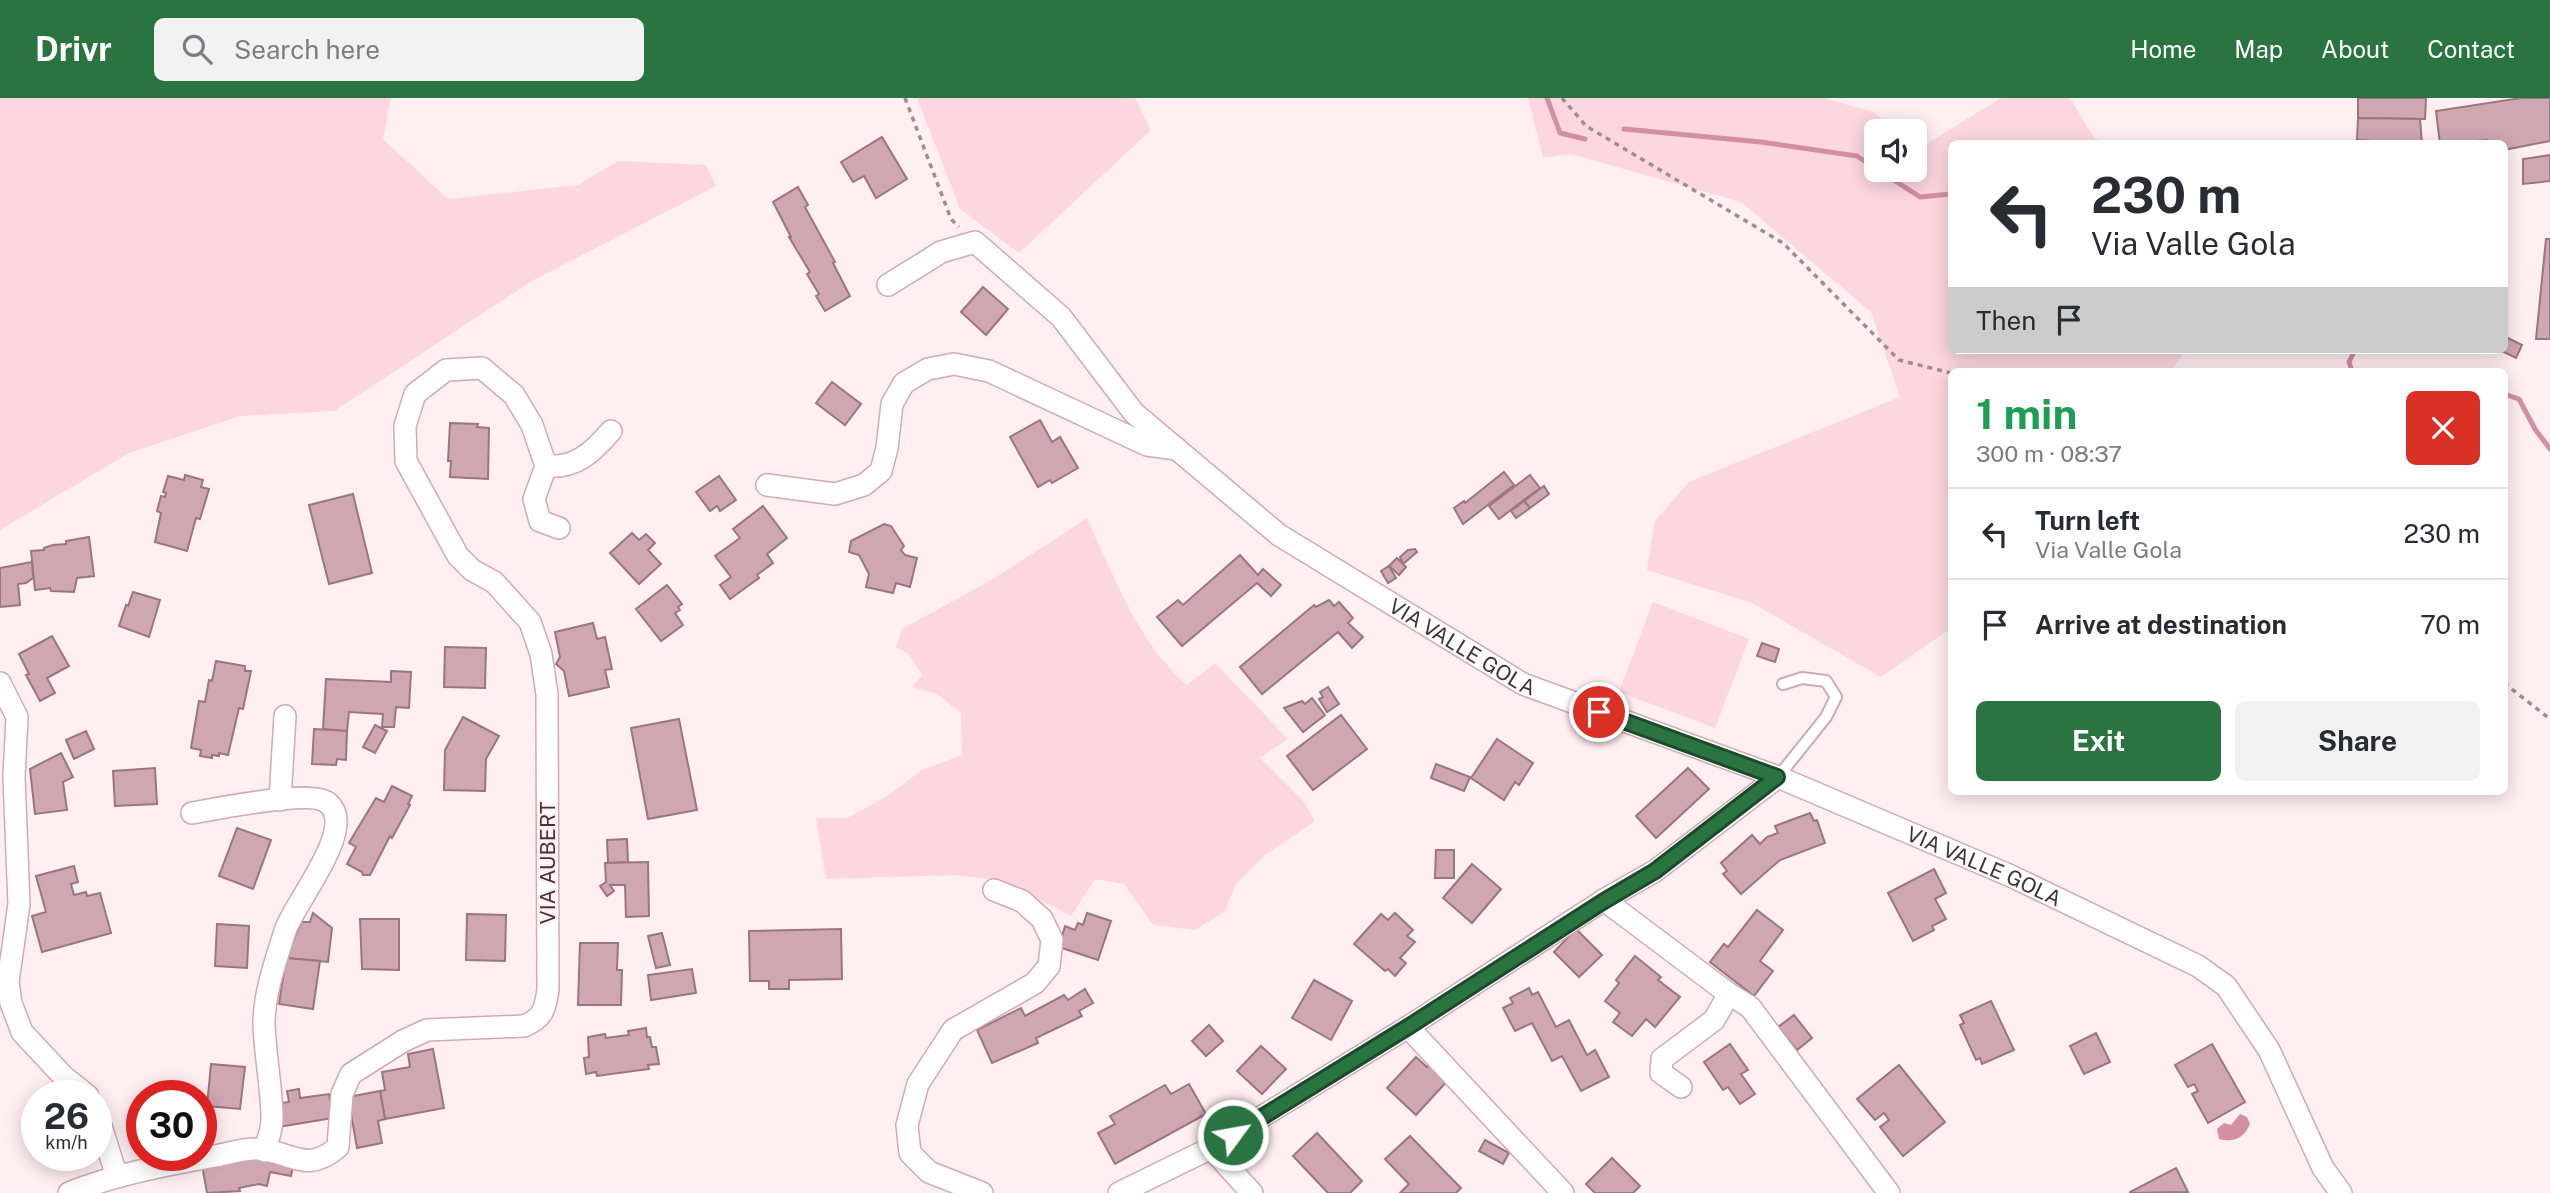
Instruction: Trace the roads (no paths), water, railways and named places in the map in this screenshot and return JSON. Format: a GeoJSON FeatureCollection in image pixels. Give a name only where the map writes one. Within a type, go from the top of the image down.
{"type":"FeatureCollection","features":[{"type":"Feature","properties":{"kind":"street","name":"VIA VALLE GOLA"},"geometry":{"type":"LineString","coordinates":[[888,285],[941,252],[975,242],[1061,317],[1134,414],[1279,535],[1523,684],[1777,777],[2011,876],[2198,966],[2226,986],[2269,1050],[2323,1168],[2341,1193]]}},
{"type":"Feature","properties":{"kind":"street"},"geometry":{"type":"LineString","coordinates":[[767,485],[835,494],[864,485],[881,471],[887,448],[892,404],[904,383],[928,369],[954,365],[989,371],[1147,445],[1177,449]]}},
{"type":"Feature","properties":{"kind":"street","name":"VIA AUBERT"},"geometry":{"type":"LineString","coordinates":[[69,1193],[156,1167],[257,1149],[308,1162],[326,1157],[338,1147],[342,1094],[351,1074],[403,1041],[427,1030],[523,1026],[536,1021],[545,1007],[548,990],[547,694],[541,654],[530,622],[494,582],[472,570],[457,556],[406,461],[405,426],[415,394],[446,370],[482,368],[514,395],[532,425],[546,466]]}},
{"type":"Feature","properties":{"kind":"street"},"geometry":{"type":"LineString","coordinates":[[559,528],[540,521],[534,499],[546,466],[559,467],[593,453],[611,431]]}},
{"type":"Feature","properties":{"kind":"street"},"geometry":{"type":"LineString","coordinates":[[0,683],[17,717],[14,777],[19,904],[8,982],[11,1003],[22,1032],[68,1080]]}},
{"type":"Feature","properties":{"kind":"street"},"geometry":{"type":"LineString","coordinates":[[280,800],[285,716]]}},
{"type":"Feature","properties":{"kind":"street"},"geometry":{"type":"LineString","coordinates":[[1119,1193],[1211,1148],[1655,871],[1777,777]]}},
{"type":"Feature","properties":{"kind":"street"},"geometry":{"type":"LineString","coordinates":[[192,813],[317,797],[329,803],[338,817],[336,835],[286,927],[267,996],[264,1022],[272,1122],[265,1151]]}},
{"type":"Feature","properties":{"kind":"street"},"geometry":{"type":"LineString","coordinates":[[982,1193],[929,1172],[910,1153],[907,1125],[918,1084],[953,1030],[1035,983],[1049,966],[1052,940],[1042,919],[1022,901],[995,890]]}},
{"type":"Feature","properties":{"kind":"street"},"geometry":{"type":"LineString","coordinates":[[1604,901],[1750,1007],[1889,1193]]}},
{"type":"Feature","properties":{"kind":"street"},"geometry":{"type":"LineString","coordinates":[[1681,1087],[1661,1073],[1662,1059],[1714,1020],[1729,994]]}},
{"type":"Feature","properties":{"kind":"street"},"geometry":{"type":"LineString","coordinates":[[1408,1027],[1563,1193]]}},
{"type":"Feature","properties":{"kind":"street"},"geometry":{"type":"LineString","coordinates":[[1211,1148],[1252,1193]]}},
{"type":"Feature","properties":{"kind":"street"},"geometry":{"type":"LineString","coordinates":[[112,1161],[117,1177]]}},
{"type":"Feature","properties":{"kind":"lane"},"geometry":{"type":"LineString","coordinates":[[1777,777],[1826,717],[1836,697],[1826,681],[1802,678],[1783,684]]}},
{"type":"Feature","properties":{"kind":"waterway"},"geometry":{"type":"LineString","coordinates":[[1547,98],[1560,133],[1585,139]]}},
{"type":"Feature","properties":{"kind":"waterway"},"geometry":{"type":"LineString","coordinates":[[1624,129],[1761,142],[1857,156],[1864,161]]}},
{"type":"Feature","properties":{"kind":"waterway"},"geometry":{"type":"LineString","coordinates":[[1897,182],[1920,197],[1948,194]]}},
{"type":"Feature","properties":{"kind":"waterway"},"geometry":{"type":"LineString","coordinates":[[2351,368],[2349,362],[2353,354]]}},
{"type":"Feature","properties":{"kind":"waterway"},"geometry":{"type":"LineString","coordinates":[[2508,395],[2519,399],[2535,429],[2550,449]]}}]}
